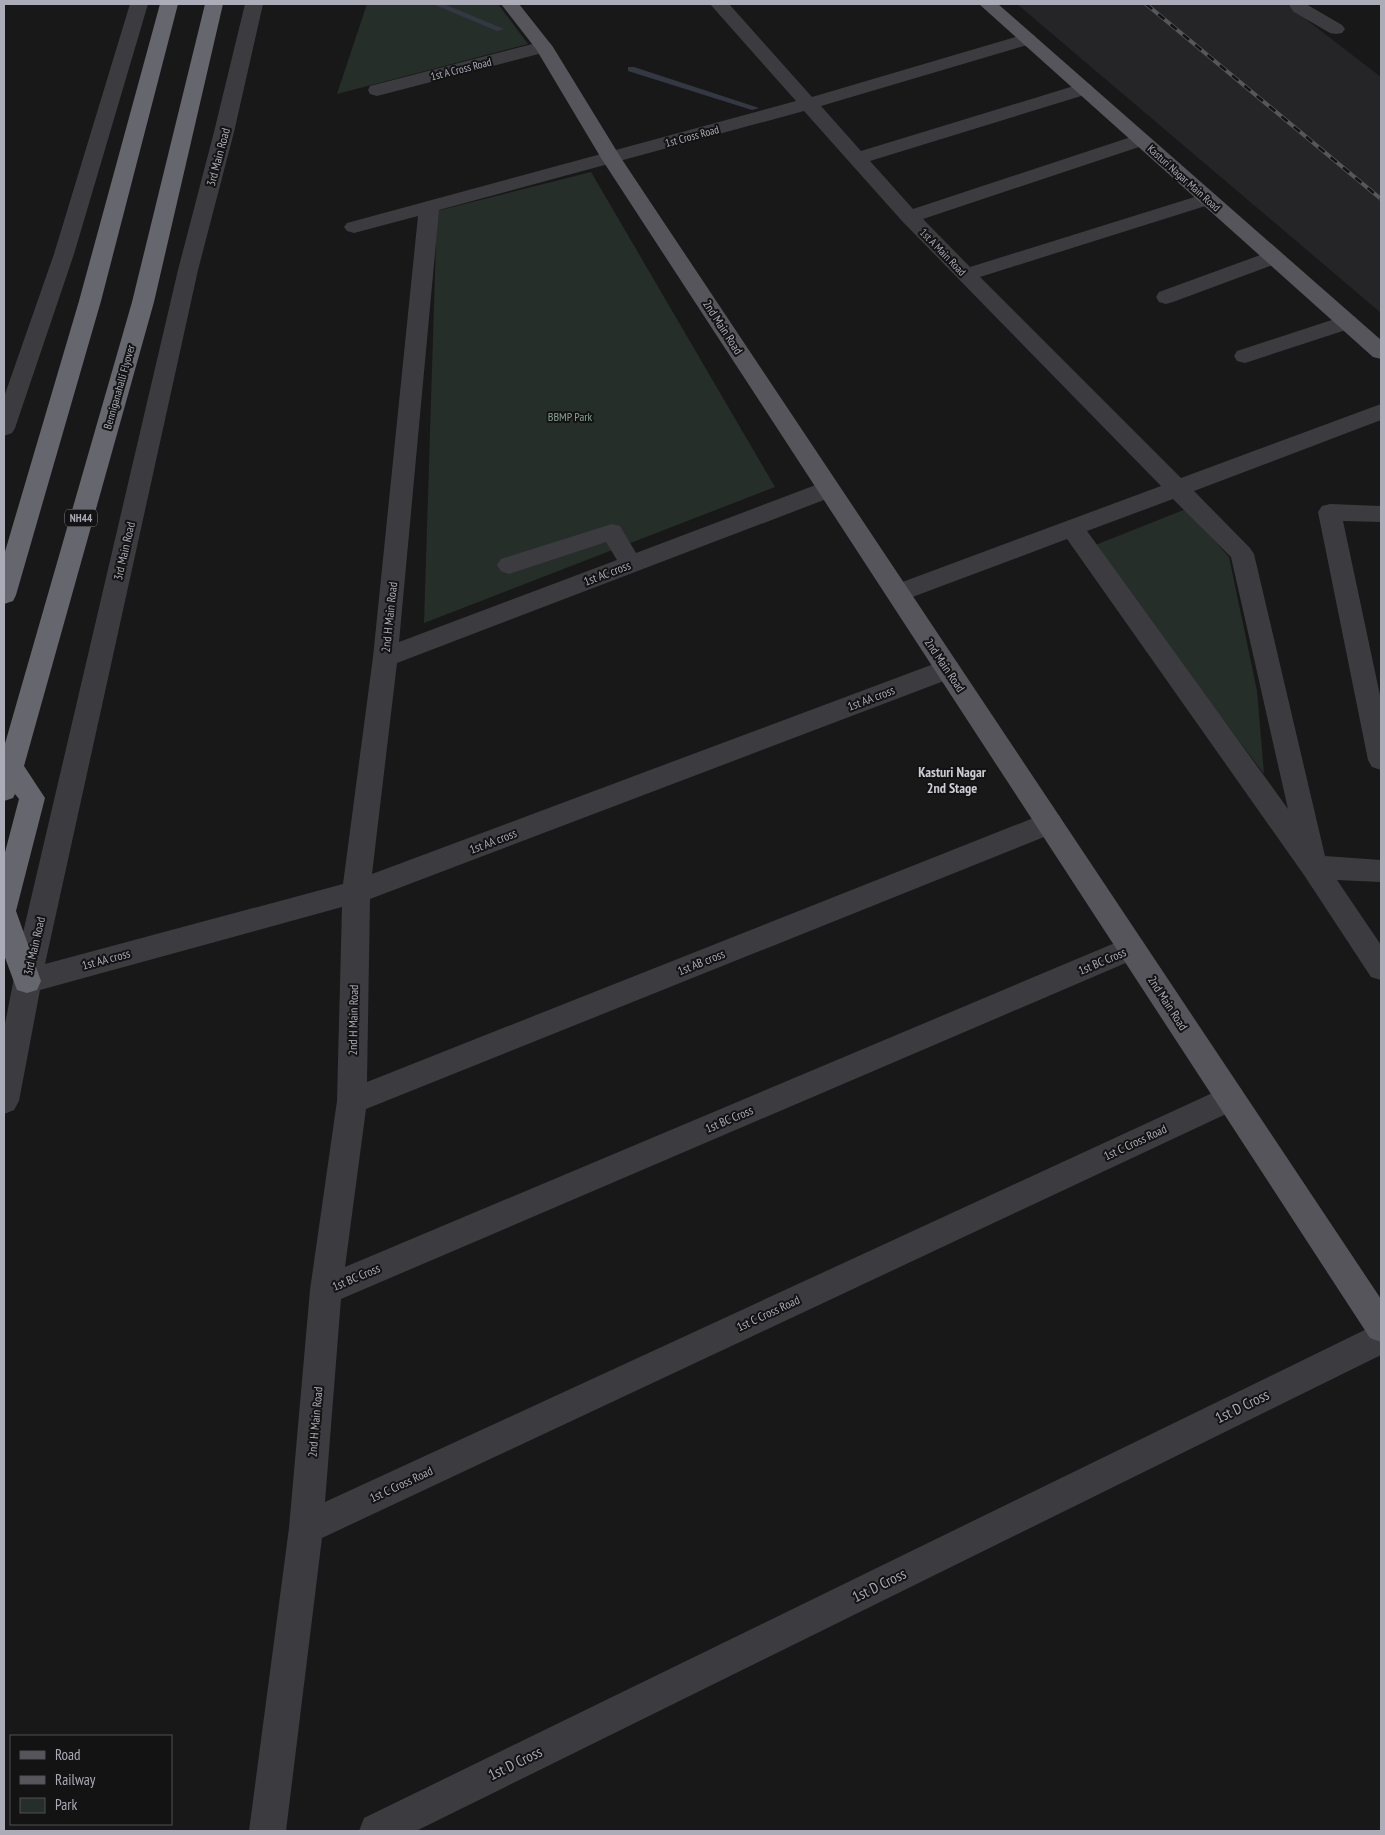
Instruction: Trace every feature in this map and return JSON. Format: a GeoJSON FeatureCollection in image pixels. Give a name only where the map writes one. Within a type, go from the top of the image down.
{"type":"FeatureCollection","features":[{"type":"Feature","properties":{"kind":"highway"},"geometry":{"type":"LineString","coordinates":[[4,595],[90,301],[169,4]]}},
{"type":"Feature","properties":{"kind":"highway","name":"Benniganahalli Flyover"},"geometry":{"type":"LineString","coordinates":[[7,779],[143,302],[214,4]]}},
{"type":"Feature","properties":{"kind":"highway"},"geometry":{"type":"LineString","coordinates":[[4,907],[32,798],[7,779]]}},
{"type":"Feature","properties":{"kind":"highway"},"geometry":{"type":"LineString","coordinates":[[4,916],[27,981]]}},
{"type":"Feature","properties":{"kind":"main road","name":"2nd Main Road"},"geometry":{"type":"LineString","coordinates":[[510,4],[544,48],[611,158],[1381,1327]]}},
{"type":"Feature","properties":{"kind":"main road","name":"Kasturi Nagar Main Road"},"geometry":{"type":"LineString","coordinates":[[988,4],[1381,352]]}},
{"type":"Feature","properties":{"kind":"street"},"geometry":{"type":"LineString","coordinates":[[4,428],[64,254],[139,4]]}},
{"type":"Feature","properties":{"kind":"street","name":"3rd Main Road"},"geometry":{"type":"LineString","coordinates":[[4,1101],[27,981],[188,270],[224,132],[254,4]]}},
{"type":"Feature","properties":{"kind":"street","name":"1st A Main Road"},"geometry":{"type":"LineString","coordinates":[[719,4],[909,217],[1179,488],[1242,554],[1314,867]]}},
{"type":"Feature","properties":{"kind":"street"},"geometry":{"type":"LineString","coordinates":[[1297,4],[1300,8],[1336,28]]}},
{"type":"Feature","properties":{"kind":"street","name":"1st Cross Road"},"geometry":{"type":"LineString","coordinates":[[354,227],[808,104],[1028,39]]}},
{"type":"Feature","properties":{"kind":"street","name":"1st A Cross Road"},"geometry":{"type":"LineString","coordinates":[[377,90],[544,48]]}},
{"type":"Feature","properties":{"kind":"street"},"geometry":{"type":"LineString","coordinates":[[856,159],[1084,89]]}},
{"type":"Feature","properties":{"kind":"street"},"geometry":{"type":"LineString","coordinates":[[909,217],[1141,140]]}},
{"type":"Feature","properties":{"kind":"street"},"geometry":{"type":"LineString","coordinates":[[965,275],[1208,198]]}},
{"type":"Feature","properties":{"kind":"street","name":"2nd H Main Road"},"geometry":{"type":"LineString","coordinates":[[268,1831],[306,1528],[326,1290],[352,1101],[356,892],[385,657],[429,207]]}},
{"type":"Feature","properties":{"kind":"street"},"geometry":{"type":"LineString","coordinates":[[1166,297],[1274,257]]}},
{"type":"Feature","properties":{"kind":"street"},"geometry":{"type":"LineString","coordinates":[[1244,356],[1347,322]]}},
{"type":"Feature","properties":{"kind":"street"},"geometry":{"type":"LineString","coordinates":[[898,593],[1381,412]]}},
{"type":"Feature","properties":{"kind":"street","name":"1st AC cross"},"geometry":{"type":"LineString","coordinates":[[385,657],[830,489]]}},
{"type":"Feature","properties":{"kind":"street"},"geometry":{"type":"LineString","coordinates":[[1381,514],[1330,512],[1381,760]]}},
{"type":"Feature","properties":{"kind":"street"},"geometry":{"type":"LineString","coordinates":[[1072,528],[1314,867],[1381,968]]}},
{"type":"Feature","properties":{"kind":"street"},"geometry":{"type":"LineString","coordinates":[[509,565],[612,532],[631,564]]}},
{"type":"Feature","properties":{"kind":"street","name":"1st AA cross"},"geometry":{"type":"LineString","coordinates":[[27,981],[356,892],[948,669]]}},
{"type":"Feature","properties":{"kind":"street","name":"1st AB cross"},"geometry":{"type":"LineString","coordinates":[[352,1101],[1050,824]]}},
{"type":"Feature","properties":{"kind":"street"},"geometry":{"type":"LineString","coordinates":[[1314,867],[1381,871]]}},
{"type":"Feature","properties":{"kind":"street","name":"1st BC Cross"},"geometry":{"type":"LineString","coordinates":[[326,1290],[1132,948]]}},
{"type":"Feature","properties":{"kind":"street","name":"1st C Cross Road"},"geometry":{"type":"LineString","coordinates":[[306,1528],[1231,1098]]}},
{"type":"Feature","properties":{"kind":"street","name":"1st D Cross"},"geometry":{"type":"LineString","coordinates":[[377,1831],[1381,1338]]}},
{"type":"Feature","properties":{"kind":"shaded area"},"geometry":{"type":"Polygon","coordinates":[[[1017,4],[1286,4],[1381,77],[1381,313],[1017,4]]]}},
{"type":"Feature","properties":{"kind":"green space"},"geometry":{"type":"Polygon","coordinates":[[[367,4],[498,4],[528,44],[337,94],[367,4]]]}},
{"type":"Feature","properties":{"kind":"green space","name":"BBMP Park"},"geometry":{"type":"Polygon","coordinates":[[[591,172],[775,487],[424,623],[437,211],[591,172]]]}},
{"type":"Feature","properties":{"kind":"green space"},"geometry":{"type":"Polygon","coordinates":[[[1186,509],[1229,557],[1257,691],[1264,774],[1093,546],[1186,509]]]}},
{"type":"Feature","properties":{"kind":"waterway"},"geometry":{"type":"LineString","coordinates":[[437,4],[500,29]]}},
{"type":"Feature","properties":{"kind":"waterway"},"geometry":{"type":"LineString","coordinates":[[631,69],[755,108]]}},
{"type":"Feature","properties":{"kind":"railway"},"geometry":{"type":"LineString","coordinates":[[1146,4],[1381,199]]}},
{"type":"Feature","properties":{"kind":"district","name":"Kasturi Nagar 2nd Stage"},"geometry":{"type":"Point","coordinates":[952,780]}}]}
